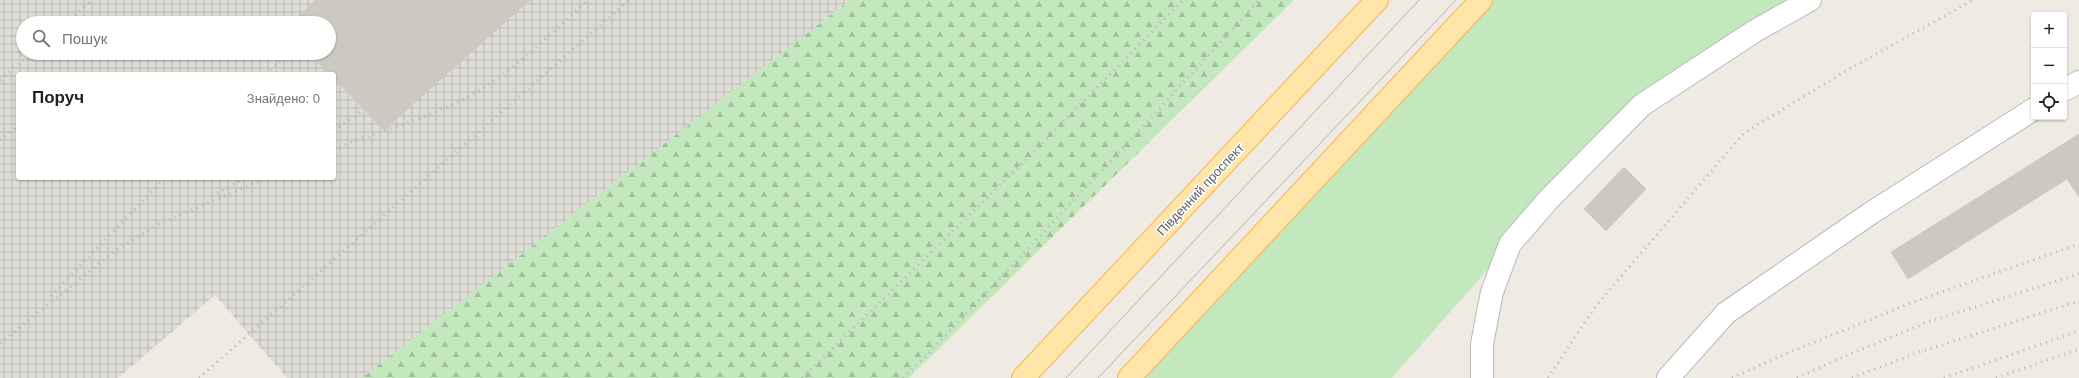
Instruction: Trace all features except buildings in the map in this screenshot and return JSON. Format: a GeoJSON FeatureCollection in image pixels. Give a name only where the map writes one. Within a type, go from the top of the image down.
{"type":"FeatureCollection","features":[{"type":"Feature","properties":{"kind":"main road","name":"Південний проспект"},"geometry":{"type":"LineString","coordinates":[[1023,378],[1377,0]]}},
{"type":"Feature","properties":{"kind":"main road"},"geometry":{"type":"LineString","coordinates":[[1129,378],[1481,0]]}},
{"type":"Feature","properties":{"kind":"lane"},"geometry":{"type":"LineString","coordinates":[[1482,378],[1482,344],[1492,292],[1510,244],[1549,199],[1642,105],[1755,31],[1810,0]]}},
{"type":"Feature","properties":{"kind":"lane"},"geometry":{"type":"LineString","coordinates":[[2067,88],[2079,82]]}},
{"type":"Feature","properties":{"kind":"lane"},"geometry":{"type":"LineString","coordinates":[[1668,378],[1726,313],[1871,213],[2031,111]]}},
{"type":"Feature","properties":{"kind":"shaded area"},"geometry":{"type":"Polygon","coordinates":[[[0,0],[850,0],[362,378],[287,378],[215,295],[118,378],[0,378],[0,0]]]}},
{"type":"Feature","properties":{"kind":"green space"},"geometry":{"type":"Polygon","coordinates":[[[850,0],[1294,0],[909,378],[362,378],[850,0]]]}},
{"type":"Feature","properties":{"kind":"green space"},"geometry":{"type":"Polygon","coordinates":[[[1481,0],[1810,0],[1696,69],[1510,244],[1392,378],[1129,378],[1481,0]]]}},
{"type":"Feature","properties":{"kind":"tram line"},"geometry":{"type":"LineString","coordinates":[[1066,378],[1419,0]]}},
{"type":"Feature","properties":{"kind":"tram line"},"geometry":{"type":"LineString","coordinates":[[1098,378],[1456,0]]}},
{"type":"Feature","properties":{"kind":"railway"},"geometry":{"type":"LineString","coordinates":[[74,16],[92,0]]}},
{"type":"Feature","properties":{"kind":"railway"},"geometry":{"type":"LineString","coordinates":[[336,148],[422,117],[456,103],[473,94],[504,74],[519,62],[588,0]]}},
{"type":"Feature","properties":{"kind":"railway"},"geometry":{"type":"LineString","coordinates":[[199,378],[629,0]]}},
{"type":"Feature","properties":{"kind":"railway"},"geometry":{"type":"LineString","coordinates":[[802,378],[1025,161],[1183,0]]}},
{"type":"Feature","properties":{"kind":"railway"},"geometry":{"type":"LineString","coordinates":[[903,378],[928,354],[1128,143],[1259,0]]}},
{"type":"Feature","properties":{"kind":"railway"},"geometry":{"type":"LineString","coordinates":[[1548,378],[1595,307],[1744,133],[1844,72],[1973,0]]}},
{"type":"Feature","properties":{"kind":"railway"},"geometry":{"type":"LineString","coordinates":[[0,80],[23,60]]}},
{"type":"Feature","properties":{"kind":"railway"},"geometry":{"type":"LineString","coordinates":[[268,72],[281,60]]}},
{"type":"Feature","properties":{"kind":"railway"},"geometry":{"type":"LineString","coordinates":[[336,129],[364,110]]}},
{"type":"Feature","properties":{"kind":"railway"},"geometry":{"type":"LineString","coordinates":[[0,140],[16,128]]}},
{"type":"Feature","properties":{"kind":"railway"},"geometry":{"type":"LineString","coordinates":[[51,296],[163,180]]}},
{"type":"Feature","properties":{"kind":"railway"},"geometry":{"type":"LineString","coordinates":[[212,196],[241,180]]}},
{"type":"Feature","properties":{"kind":"railway"},"geometry":{"type":"LineString","coordinates":[[0,343],[115,251],[159,224],[261,180]]}},
{"type":"Feature","properties":{"kind":"railway"},"geometry":{"type":"LineString","coordinates":[[1732,378],[1785,354],[1916,301],[2079,244]]}},
{"type":"Feature","properties":{"kind":"railway"},"geometry":{"type":"LineString","coordinates":[[1797,378],[1925,323],[2079,274]]}},
{"type":"Feature","properties":{"kind":"railway"},"geometry":{"type":"LineString","coordinates":[[1852,378],[1914,354],[2079,301]]}},
{"type":"Feature","properties":{"kind":"railway"},"geometry":{"type":"LineString","coordinates":[[1944,378],[2079,331]]}},
{"type":"Feature","properties":{"kind":"railway"},"geometry":{"type":"LineString","coordinates":[[1996,378],[2079,349]]}}]}
